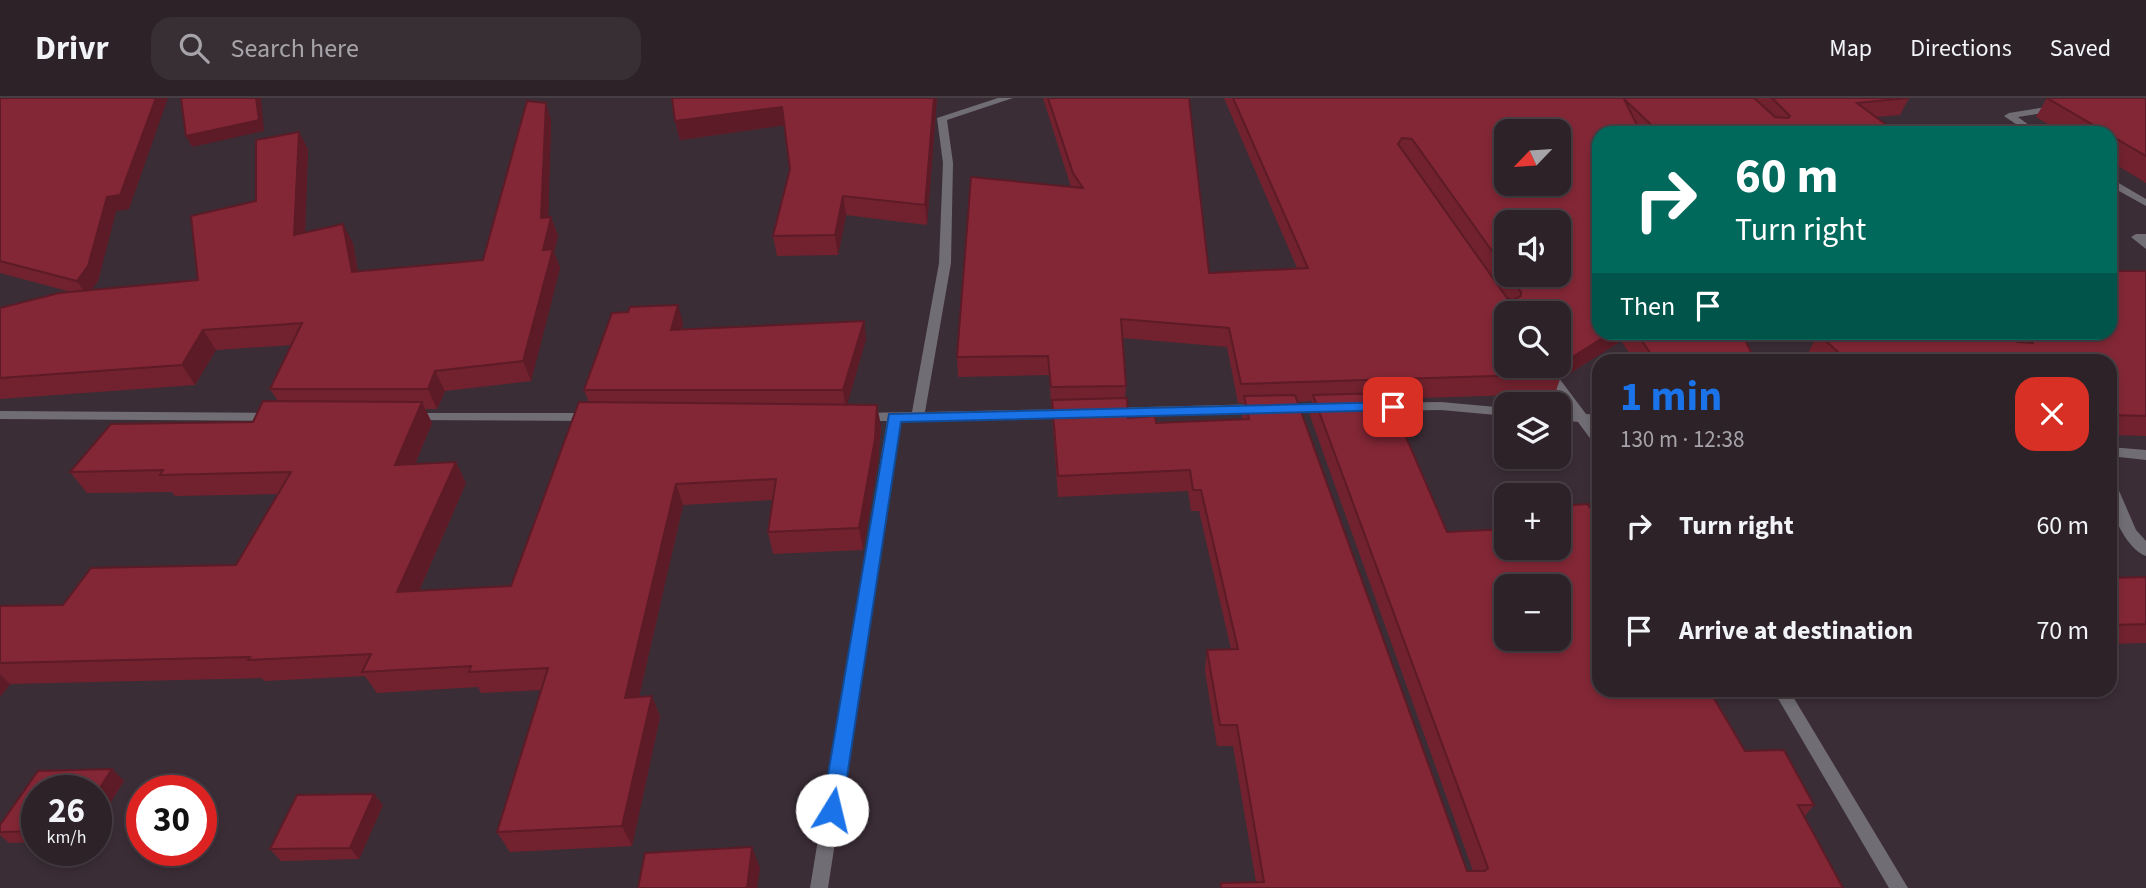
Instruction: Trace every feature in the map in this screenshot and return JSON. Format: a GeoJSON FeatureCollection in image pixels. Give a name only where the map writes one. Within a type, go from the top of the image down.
{"type":"FeatureCollection","features":[{"type":"Feature","properties":{"kind":"street"},"geometry":{"type":"LineString","coordinates":[[918,417],[945,263],[948,163],[942,118],[1008,98]]}},
{"type":"Feature","properties":{"kind":"street"},"geometry":{"type":"LineString","coordinates":[[2024,126],[2009,116],[2071,106]]}},
{"type":"Feature","properties":{"kind":"street"},"geometry":{"type":"LineString","coordinates":[[2117,185],[2146,203]]}},
{"type":"Feature","properties":{"kind":"street"},"geometry":{"type":"LineString","coordinates":[[2146,237],[2136,237],[2146,246]]}},
{"type":"Feature","properties":{"kind":"street"},"geometry":{"type":"LineString","coordinates":[[1552,378],[1592,432]]}},
{"type":"Feature","properties":{"kind":"street"},"geometry":{"type":"LineString","coordinates":[[853,417],[1092,412],[1300,414],[1357,407],[1441,406],[1494,411]]}},
{"type":"Feature","properties":{"kind":"street"},"geometry":{"type":"LineString","coordinates":[[0,415],[286,416]]}},
{"type":"Feature","properties":{"kind":"street"},"geometry":{"type":"LineString","coordinates":[[396,417],[604,417]]}},
{"type":"Feature","properties":{"kind":"street"},"geometry":{"type":"LineString","coordinates":[[820,888],[894,417]]}},
{"type":"Feature","properties":{"kind":"street"},"geometry":{"type":"LineString","coordinates":[[1571,417],[1592,418]]}},
{"type":"Feature","properties":{"kind":"street"},"geometry":{"type":"LineString","coordinates":[[2117,452],[2146,455]]}},
{"type":"Feature","properties":{"kind":"street"},"geometry":{"type":"LineString","coordinates":[[2117,502],[2130,533],[2146,551]]}},
{"type":"Feature","properties":{"kind":"street"},"geometry":{"type":"LineString","coordinates":[[1785,697],[1899,888]]}},
{"type":"Feature","properties":{"kind":"building"},"geometry":{"type":"Polygon","coordinates":[[[0,98],[156,98],[120,195],[107,197],[88,266],[77,281],[0,261],[0,98]]]}},
{"type":"Feature","properties":{"kind":"building"},"geometry":{"type":"Polygon","coordinates":[[[181,98],[256,98],[259,120],[186,136],[181,98]]]}},
{"type":"Feature","properties":{"kind":"building"},"geometry":{"type":"Polygon","coordinates":[[[672,98],[934,98],[925,205],[843,196],[835,235],[773,236],[790,169],[782,107],[675,121],[672,98]]]}},
{"type":"Feature","properties":{"kind":"building"},"geometry":{"type":"Polygon","coordinates":[[[1048,98],[1189,98],[1209,273],[1308,268],[1233,98],[1754,98],[1775,117],[1788,118],[1790,116],[1772,98],[1908,98],[1857,103],[1888,126],[1653,126],[1624,99],[1638,126],[1592,126],[1592,340],[1599,340],[1571,358],[1571,301],[1494,301],[1494,376],[1241,384],[1229,328],[1121,319],[1126,386],[1051,387],[1048,356],[957,357],[971,177],[1083,188],[1073,173],[1048,98]]]}},
{"type":"Feature","properties":{"kind":"building"},"geometry":{"type":"Polygon","coordinates":[[[2047,98],[2146,98],[2146,156],[2117,139],[2117,126],[2095,126],[2047,98]]]}},
{"type":"Feature","properties":{"kind":"building"},"geometry":{"type":"Polygon","coordinates":[[[527,101],[546,103],[541,218],[551,217],[543,250],[553,249],[523,361],[435,371],[428,389],[270,389],[302,323],[203,330],[182,365],[0,378],[0,308],[59,293],[198,280],[191,216],[256,201],[256,140],[299,132],[294,235],[343,224],[352,272],[483,260],[527,101]]]}},
{"type":"Feature","properties":{"kind":"building"},"geometry":{"type":"Polygon","coordinates":[[[2117,271],[2146,271],[2146,416],[2117,415],[2117,354],[1840,354],[1825,340],[2015,340],[2033,343],[2033,340],[2117,340],[2117,271]]]}},
{"type":"Feature","properties":{"kind":"building"},"geometry":{"type":"Polygon","coordinates":[[[678,305],[671,330],[864,321],[843,390],[584,390],[612,313],[628,312],[630,307],[678,305]]]}},
{"type":"Feature","properties":{"kind":"building"},"geometry":{"type":"Polygon","coordinates":[[[1641,340],[1745,340],[1752,354],[1651,354],[1641,340]]]}},
{"type":"Feature","properties":{"kind":"building"},"geometry":{"type":"Polygon","coordinates":[[[1387,393],[1447,532],[1494,530],[1494,560],[1571,560],[1571,505],[1588,504],[1592,511],[1592,697],[1713,697],[1745,751],[1784,750],[1814,805],[1798,805],[1843,888],[1221,888],[1221,883],[1264,882],[1237,725],[1220,725],[1207,650],[1238,649],[1201,490],[1193,490],[1190,470],[1058,476],[1052,400],[1127,398],[1128,418],[1155,416],[1156,423],[1249,419],[1244,396],[1295,395],[1467,871],[1485,871],[1488,868],[1313,395],[1387,393]]]}},
{"type":"Feature","properties":{"kind":"building"},"geometry":{"type":"Polygon","coordinates":[[[263,401],[422,402],[395,465],[456,462],[397,592],[511,586],[579,402],[877,405],[875,439],[859,528],[768,532],[776,479],[676,484],[625,698],[652,696],[622,826],[497,832],[548,668],[469,672],[471,666],[362,672],[371,654],[248,660],[250,657],[0,663],[0,606],[63,605],[91,568],[236,565],[291,472],[160,475],[163,470],[70,472],[111,424],[253,422],[263,401]]]}},
{"type":"Feature","properties":{"kind":"building"},"geometry":{"type":"Polygon","coordinates":[[[2146,577],[2146,624],[2117,625],[2117,578],[2146,577]]]}},
{"type":"Feature","properties":{"kind":"building"},"geometry":{"type":"Polygon","coordinates":[[[112,769],[108,775],[35,775],[38,771],[112,769]]]}},
{"type":"Feature","properties":{"kind":"building"},"geometry":{"type":"Polygon","coordinates":[[[374,794],[350,848],[270,849],[297,795],[374,794]]]}},
{"type":"Feature","properties":{"kind":"building"},"geometry":{"type":"Polygon","coordinates":[[[21,795],[21,831],[0,832],[0,825],[21,795]]]}},
{"type":"Feature","properties":{"kind":"building"},"geometry":{"type":"Polygon","coordinates":[[[752,847],[747,888],[638,888],[645,853],[752,847]]]}},
{"type":"Feature","properties":{"kind":"route"},"geometry":{"type":"LineString","coordinates":[[832,810],[894,417],[1393,407]]}}]}
